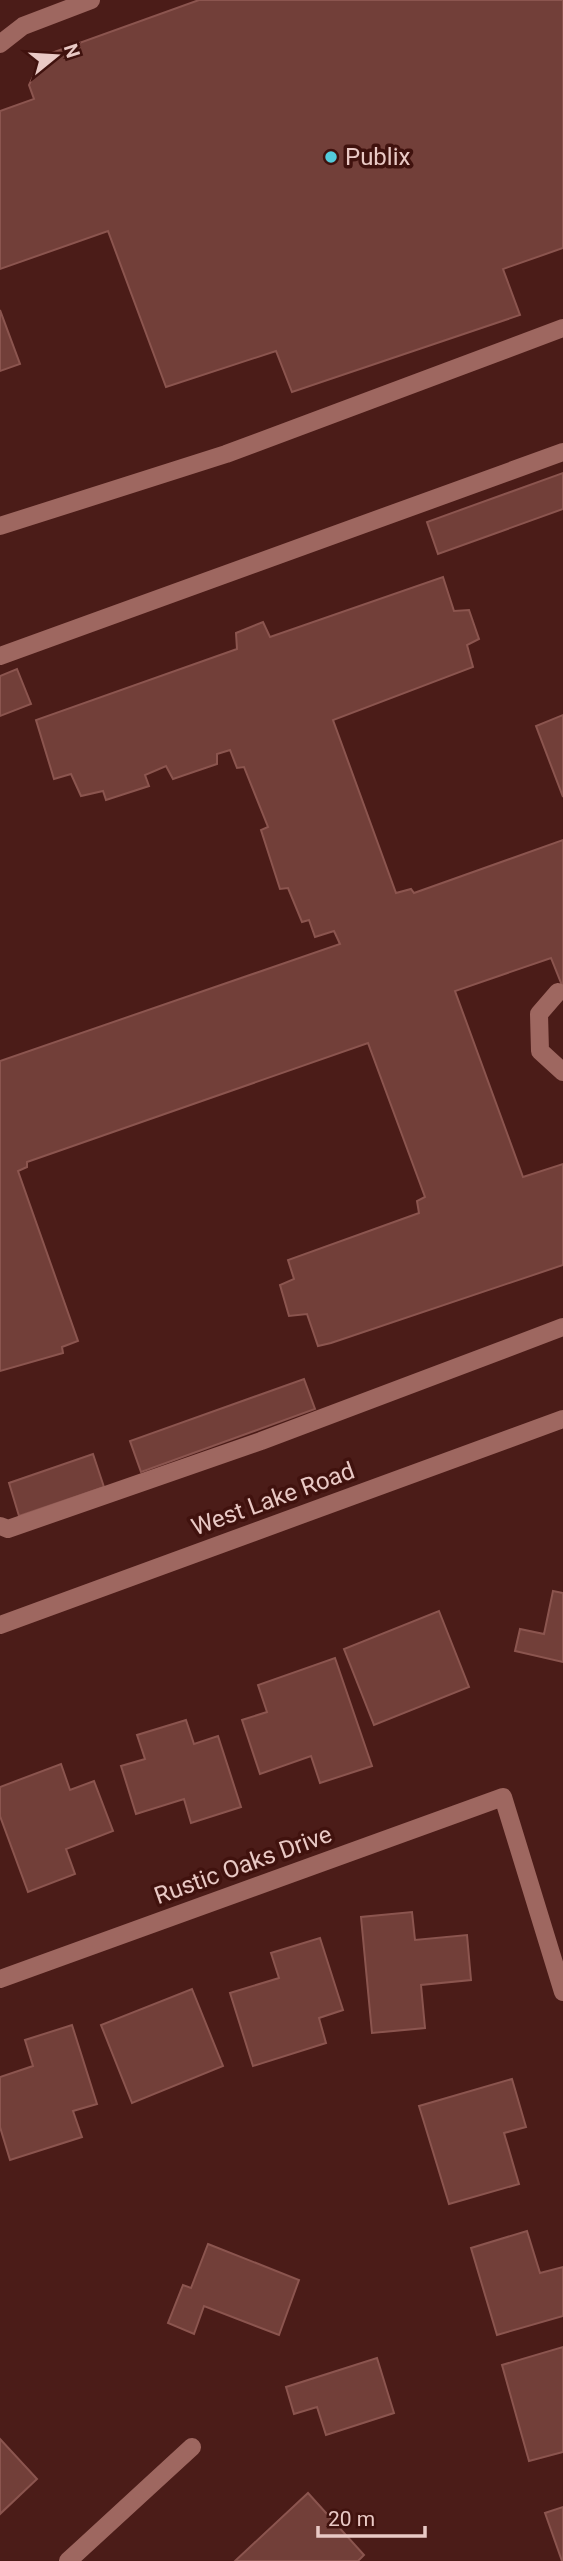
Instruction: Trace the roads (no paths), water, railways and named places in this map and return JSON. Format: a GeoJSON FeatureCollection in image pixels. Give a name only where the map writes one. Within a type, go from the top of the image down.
{"type":"FeatureCollection","features":[{"type":"Feature","properties":{"kind":"street"},"geometry":{"type":"LineString","coordinates":[[0,44],[23,26],[91,0]]}},
{"type":"Feature","properties":{"kind":"street"},"geometry":{"type":"LineString","coordinates":[[0,526],[226,454],[563,328]]}},
{"type":"Feature","properties":{"kind":"street"},"geometry":{"type":"LineString","coordinates":[[0,656],[563,452]]}},
{"type":"Feature","properties":{"kind":"street"},"geometry":{"type":"LineString","coordinates":[[558,992],[539,1014],[540,1051],[563,1072]]}},
{"type":"Feature","properties":{"kind":"street"},"geometry":{"type":"LineString","coordinates":[[0,1526],[8,1529],[261,1441],[563,1327]]}},
{"type":"Feature","properties":{"kind":"street","name":"West Lake Road"},"geometry":{"type":"LineString","coordinates":[[0,1625],[563,1419]]}},
{"type":"Feature","properties":{"kind":"street","name":"Rustic Oaks Drive"},"geometry":{"type":"LineString","coordinates":[[0,1979],[503,1797],[563,1992]]}},
{"type":"Feature","properties":{"kind":"street"},"geometry":{"type":"LineString","coordinates":[[68,2561],[191,2447]]}},
{"type":"Feature","properties":{"kind":"place","name":"Publix"},"geometry":{"type":"Point","coordinates":[331,157]}}]}
